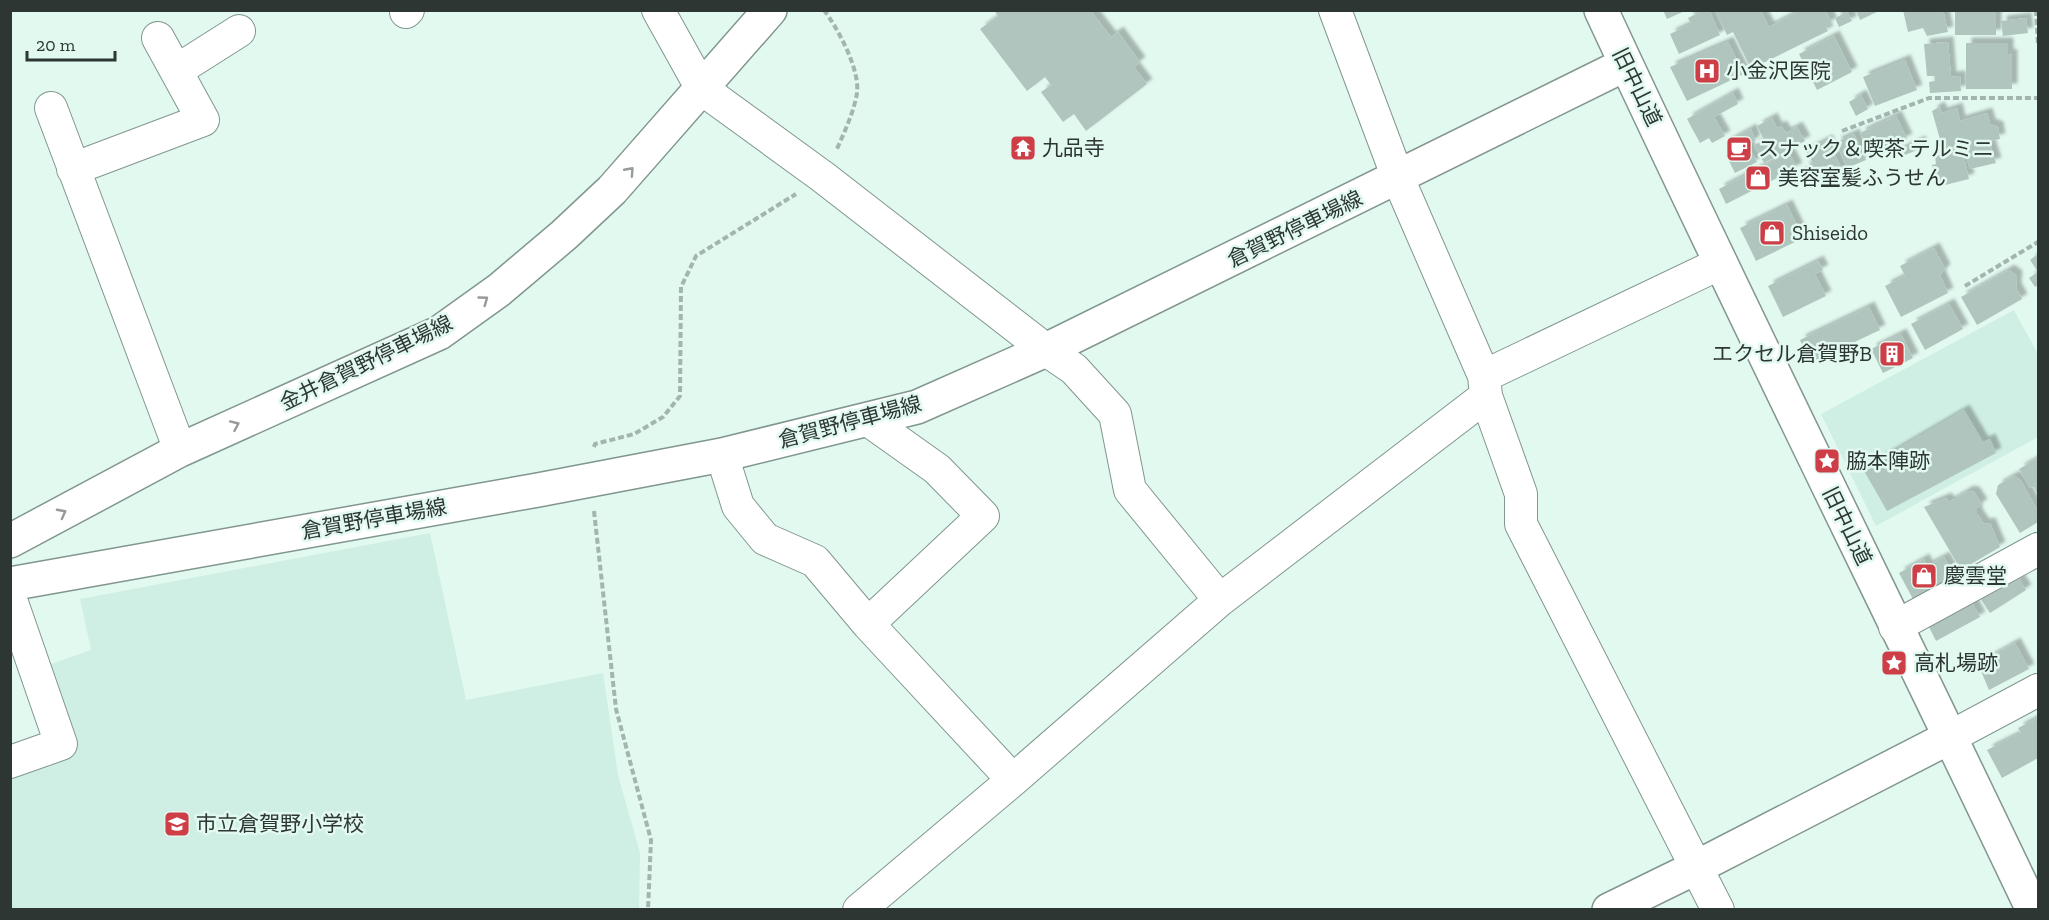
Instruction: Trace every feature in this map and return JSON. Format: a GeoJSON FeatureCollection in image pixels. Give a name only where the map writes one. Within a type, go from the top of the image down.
{"type":"FeatureCollection","features":[{"type":"Feature","properties":{"kind":"main road","name":"金井倉賀野停車場線"},"geometry":{"type":"LineString","coordinates":[[10,541],[180,450],[439,333],[499,290],[564,235],[612,190],[770,10]]}},
{"type":"Feature","properties":{"kind":"main road","name":"旧中山道"},"geometry":{"type":"LineString","coordinates":[[1601,10],[1895,627],[2033,909]]}},
{"type":"Feature","properties":{"kind":"main road","name":"倉賀野停車場線"},"geometry":{"type":"LineString","coordinates":[[10,584],[722,455],[917,407],[1046,350],[1626,64]]}},
{"type":"Feature","properties":{"kind":"main road"},"geometry":{"type":"LineString","coordinates":[[1609,909],[1697,867],[1950,737]]}},
{"type":"Feature","properties":{"kind":"street"},"geometry":{"type":"LineString","coordinates":[[658,10],[702,89],[823,177],[1046,350],[1074,369],[1115,414],[1130,490],[1220,600]]}},
{"type":"Feature","properties":{"kind":"street"},"geometry":{"type":"LineString","coordinates":[[1335,10],[1398,178],[1485,386],[1521,494],[1521,524],[1718,909]]}},
{"type":"Feature","properties":{"kind":"street"},"geometry":{"type":"LineString","coordinates":[[176,71],[239,31]]}},
{"type":"Feature","properties":{"kind":"street"},"geometry":{"type":"LineString","coordinates":[[73,169],[203,120],[158,38]]}},
{"type":"Feature","properties":{"kind":"street"},"geometry":{"type":"LineString","coordinates":[[51,108],[180,450]]}},
{"type":"Feature","properties":{"kind":"street"},"geometry":{"type":"LineString","coordinates":[[859,909],[1013,780],[1220,600],[1485,386],[1721,262]]}},
{"type":"Feature","properties":{"kind":"street"},"geometry":{"type":"LineString","coordinates":[[868,420],[937,469],[983,516],[868,624]]}},
{"type":"Feature","properties":{"kind":"street"},"geometry":{"type":"LineString","coordinates":[[722,455],[738,506],[765,539],[814,561],[868,624],[1013,780]]}},
{"type":"Feature","properties":{"kind":"street"},"geometry":{"type":"LineString","coordinates":[[1895,627],[2038,549]]}},
{"type":"Feature","properties":{"kind":"street"},"geometry":{"type":"LineString","coordinates":[[10,597],[61,744],[10,762]]}},
{"type":"Feature","properties":{"kind":"street"},"geometry":{"type":"LineString","coordinates":[[1950,737],[2038,690]]}},
{"type":"Feature","properties":{"kind":"path"},"geometry":{"type":"LineString","coordinates":[[591,451],[595,444],[634,434],[663,417],[680,396],[681,286],[696,256],[823,177],[845,129],[857,92],[853,63],[824,10]]}},
{"type":"Feature","properties":{"kind":"path"},"geometry":{"type":"LineString","coordinates":[[2036,10],[2038,45]]}},
{"type":"Feature","properties":{"kind":"path"},"geometry":{"type":"LineString","coordinates":[[1842,131],[1929,98],[2038,98]]}},
{"type":"Feature","properties":{"kind":"path"},"geometry":{"type":"LineString","coordinates":[[1965,286],[2038,242]]}},
{"type":"Feature","properties":{"kind":"path"},"geometry":{"type":"LineString","coordinates":[[593,507],[616,709],[651,840],[648,909]]}},
{"type":"Feature","properties":{"kind":"shaded area"},"geometry":{"type":"Polygon","coordinates":[[[2014,310],[2038,354],[2038,437],[1876,526],[1821,414],[2014,310]]]}},
{"type":"Feature","properties":{"kind":"shaded area"},"geometry":{"type":"Polygon","coordinates":[[[430,533],[466,700],[603,673],[618,775],[640,853],[639,909],[11,909],[10,769],[73,747],[45,666],[91,650],[80,599],[430,533]]]}},
{"type":"Feature","properties":{"kind":"building"},"geometry":{"type":"Polygon","coordinates":[[[994,10],[1090,10],[1111,37],[1118,32],[1140,62],[1134,67],[1147,84],[1086,131],[1074,114],[1063,122],[1041,92],[1051,85],[1045,77],[1027,91],[980,29],[998,16],[994,10]]]}},
{"type":"Feature","properties":{"kind":"building"},"geometry":{"type":"Polygon","coordinates":[[[1663,10],[1687,10],[1667,19],[1663,10]]]}},
{"type":"Feature","properties":{"kind":"building"},"geometry":{"type":"Polygon","coordinates":[[[1709,10],[1720,35],[1679,54],[1670,34],[1691,24],[1688,18],[1709,10]]]}},
{"type":"Feature","properties":{"kind":"building"},"geometry":{"type":"Polygon","coordinates":[[[1715,10],[1760,10],[1769,27],[1802,10],[1825,10],[1832,23],[1825,26],[1828,31],[1751,69],[1733,32],[1727,35],[1715,10]]]}},
{"type":"Feature","properties":{"kind":"building"},"geometry":{"type":"Polygon","coordinates":[[[1856,10],[1881,10],[1860,20],[1856,10]]]}},
{"type":"Feature","properties":{"kind":"building"},"geometry":{"type":"Polygon","coordinates":[[[1903,10],[1943,10],[1948,32],[1927,36],[1923,28],[1908,32],[1903,10]]]}},
{"type":"Feature","properties":{"kind":"building"},"geometry":{"type":"Polygon","coordinates":[[[1955,10],[1996,10],[1996,35],[1955,35],[1955,10]]]}},
{"type":"Feature","properties":{"kind":"building"},"geometry":{"type":"Polygon","coordinates":[[[1847,12],[1852,21],[1839,27],[1835,18],[1847,12]]]}},
{"type":"Feature","properties":{"kind":"building"},"geometry":{"type":"Polygon","coordinates":[[[2026,18],[2028,33],[2003,36],[2001,21],[2026,18]]]}},
{"type":"Feature","properties":{"kind":"building"},"geometry":{"type":"Polygon","coordinates":[[[1834,36],[1852,72],[1817,90],[1799,54],[1834,36]]]}},
{"type":"Feature","properties":{"kind":"building","name":"小金沢医院"},"geometry":{"type":"Polygon","coordinates":[[[1728,42],[1744,74],[1687,101],[1670,67],[1728,42]]]}},
{"type":"Feature","properties":{"kind":"building"},"geometry":{"type":"Polygon","coordinates":[[[1948,42],[1951,77],[1960,76],[1961,91],[1930,93],[1929,82],[1935,81],[1935,76],[1927,76],[1924,44],[1948,42]]]}},
{"type":"Feature","properties":{"kind":"building"},"geometry":{"type":"Polygon","coordinates":[[[1966,43],[2008,43],[2008,54],[2012,55],[2012,89],[1966,89],[1966,43]]]}},
{"type":"Feature","properties":{"kind":"building"},"geometry":{"type":"Polygon","coordinates":[[[1905,60],[1917,90],[1875,106],[1863,77],[1905,60]]]}},
{"type":"Feature","properties":{"kind":"building"},"geometry":{"type":"Polygon","coordinates":[[[1733,93],[1738,104],[1714,117],[1725,136],[1712,143],[1709,138],[1700,143],[1687,119],[1733,93]]]}},
{"type":"Feature","properties":{"kind":"building"},"geometry":{"type":"Polygon","coordinates":[[[1861,95],[1868,109],[1856,116],[1849,102],[1861,95]]]}},
{"type":"Feature","properties":{"kind":"building"},"geometry":{"type":"Polygon","coordinates":[[[1939,107],[1942,113],[1957,108],[1960,121],[1987,113],[1990,124],[1998,127],[2000,139],[1989,141],[1996,163],[1970,169],[1962,144],[1943,150],[1932,111],[1939,107]]]}},
{"type":"Feature","properties":{"kind":"building"},"geometry":{"type":"Polygon","coordinates":[[[1896,116],[1907,139],[1871,156],[1860,133],[1896,116]]]}},
{"type":"Feature","properties":{"kind":"building"},"geometry":{"type":"Polygon","coordinates":[[[1772,118],[1777,128],[1781,126],[1786,133],[1797,127],[1805,141],[1764,163],[1754,145],[1764,140],[1757,126],[1772,118]]]}},
{"type":"Feature","properties":{"kind":"building","name":"スナック＆喫茶 テルミニ"},"geometry":{"type":"Polygon","coordinates":[[[1751,129],[1755,140],[1748,146],[1757,162],[1735,173],[1726,155],[1731,152],[1726,143],[1751,129]]]}},
{"type":"Feature","properties":{"kind":"building"},"geometry":{"type":"Polygon","coordinates":[[[1854,134],[1866,160],[1847,168],[1836,142],[1854,134]]]}},
{"type":"Feature","properties":{"kind":"building"},"geometry":{"type":"Polygon","coordinates":[[[1827,140],[1843,171],[1814,187],[1804,167],[1813,163],[1806,151],[1827,140]]]}},
{"type":"Feature","properties":{"kind":"building"},"geometry":{"type":"Polygon","coordinates":[[[1920,141],[1922,148],[1900,157],[1897,152],[1920,141]]]}},
{"type":"Feature","properties":{"kind":"building"},"geometry":{"type":"Polygon","coordinates":[[[1962,150],[1969,179],[1937,187],[1932,165],[1936,164],[1935,156],[1962,150]]]}},
{"type":"Feature","properties":{"kind":"building","name":"美容室髪ふうせん"},"geometry":{"type":"Polygon","coordinates":[[[1789,153],[1797,168],[1726,204],[1719,189],[1789,153]]]}},
{"type":"Feature","properties":{"kind":"building","name":"Shiseido"},"geometry":{"type":"Polygon","coordinates":[[[1787,205],[1803,238],[1756,261],[1740,228],[1787,205]]]}},
{"type":"Feature","properties":{"kind":"building"},"geometry":{"type":"Polygon","coordinates":[[[1934,248],[1945,269],[1940,275],[1948,293],[1901,317],[1885,286],[1905,276],[1900,266],[1934,248]]]}},
{"type":"Feature","properties":{"kind":"building"},"geometry":{"type":"Polygon","coordinates":[[[2038,254],[2038,272],[2030,260],[2038,254]]]}},
{"type":"Feature","properties":{"kind":"building"},"geometry":{"type":"Polygon","coordinates":[[[1818,261],[1823,270],[1815,274],[1826,296],[1783,317],[1768,286],[1818,261]]]}},
{"type":"Feature","properties":{"kind":"building"},"geometry":{"type":"Polygon","coordinates":[[[2009,270],[2017,276],[2016,288],[2022,299],[1977,325],[1961,297],[2009,270]]]}},
{"type":"Feature","properties":{"kind":"building"},"geometry":{"type":"Polygon","coordinates":[[[2038,272],[2038,285],[2035,287],[2029,278],[2038,272]]]}},
{"type":"Feature","properties":{"kind":"building"},"geometry":{"type":"Polygon","coordinates":[[[1949,304],[1963,329],[1925,350],[1911,324],[1949,304]]]}},
{"type":"Feature","properties":{"kind":"building"},"geometry":{"type":"Polygon","coordinates":[[[1869,307],[1880,330],[1810,363],[1800,340],[1869,307]]]}},
{"type":"Feature","properties":{"kind":"building","name":"エクセル倉賀野B"},"geometry":{"type":"Polygon","coordinates":[[[1901,334],[1913,358],[1883,373],[1871,349],[1901,334]]]}},
{"type":"Feature","properties":{"kind":"building"},"geometry":{"type":"Polygon","coordinates":[[[1964,410],[1983,442],[1990,439],[1996,453],[1887,511],[1863,469],[1964,410]]]}},
{"type":"Feature","properties":{"kind":"building"},"geometry":{"type":"Polygon","coordinates":[[[2038,458],[2038,496],[2034,487],[2030,488],[2019,469],[2038,458]]]}},
{"type":"Feature","properties":{"kind":"building"},"geometry":{"type":"Polygon","coordinates":[[[2014,476],[2021,481],[2038,511],[2038,522],[2020,533],[1996,494],[1998,485],[2014,476]]]}},
{"type":"Feature","properties":{"kind":"building"},"geometry":{"type":"Polygon","coordinates":[[[1968,491],[1974,492],[1982,504],[1977,508],[1977,514],[1984,524],[1990,523],[2000,547],[1961,570],[1924,507],[1946,498],[1949,502],[1968,491]]]}},
{"type":"Feature","properties":{"kind":"building","name":"慶雲堂"},"geometry":{"type":"Polygon","coordinates":[[[1944,557],[1953,573],[1941,579],[1945,585],[1914,601],[1899,573],[1924,559],[1927,566],[1944,557]]]}},
{"type":"Feature","properties":{"kind":"building"},"geometry":{"type":"Polygon","coordinates":[[[2025,565],[2029,572],[2019,579],[2026,590],[1990,613],[1978,595],[2025,565]]]}},
{"type":"Feature","properties":{"kind":"building"},"geometry":{"type":"Polygon","coordinates":[[[1970,599],[1980,617],[1936,641],[1927,623],[1970,599]]]}},
{"type":"Feature","properties":{"kind":"building"},"geometry":{"type":"Polygon","coordinates":[[[2015,643],[2029,669],[1989,690],[1978,664],[2015,643]]]}},
{"type":"Feature","properties":{"kind":"building"},"geometry":{"type":"Polygon","coordinates":[[[2038,718],[2038,758],[2002,778],[1987,750],[2021,733],[2018,728],[2038,718]]]}},
{"type":"Feature","properties":{"kind":"place","name":"小金沢医院"},"geometry":{"type":"Point","coordinates":[1707,71]}},
{"type":"Feature","properties":{"kind":"place","name":"九品寺"},"geometry":{"type":"Point","coordinates":[1023,148]}},
{"type":"Feature","properties":{"kind":"place","name":"スナック＆喫茶 テルミニ"},"geometry":{"type":"Point","coordinates":[1739,149]}},
{"type":"Feature","properties":{"kind":"place","name":"美容室髪ふうせん"},"geometry":{"type":"Point","coordinates":[1758,178]}},
{"type":"Feature","properties":{"kind":"place","name":"Shiseido"},"geometry":{"type":"Point","coordinates":[1772,233]}},
{"type":"Feature","properties":{"kind":"place","name":"エクセル倉賀野B"},"geometry":{"type":"Point","coordinates":[1892,354]}},
{"type":"Feature","properties":{"kind":"place","name":"脇本陣跡"},"geometry":{"type":"Point","coordinates":[1827,461]}},
{"type":"Feature","properties":{"kind":"place","name":"慶雲堂"},"geometry":{"type":"Point","coordinates":[1924,576]}},
{"type":"Feature","properties":{"kind":"place","name":"高札場跡"},"geometry":{"type":"Point","coordinates":[1894,663]}},
{"type":"Feature","properties":{"kind":"place","name":"市立倉賀野小学校"},"geometry":{"type":"Point","coordinates":[177,824]}}]}
